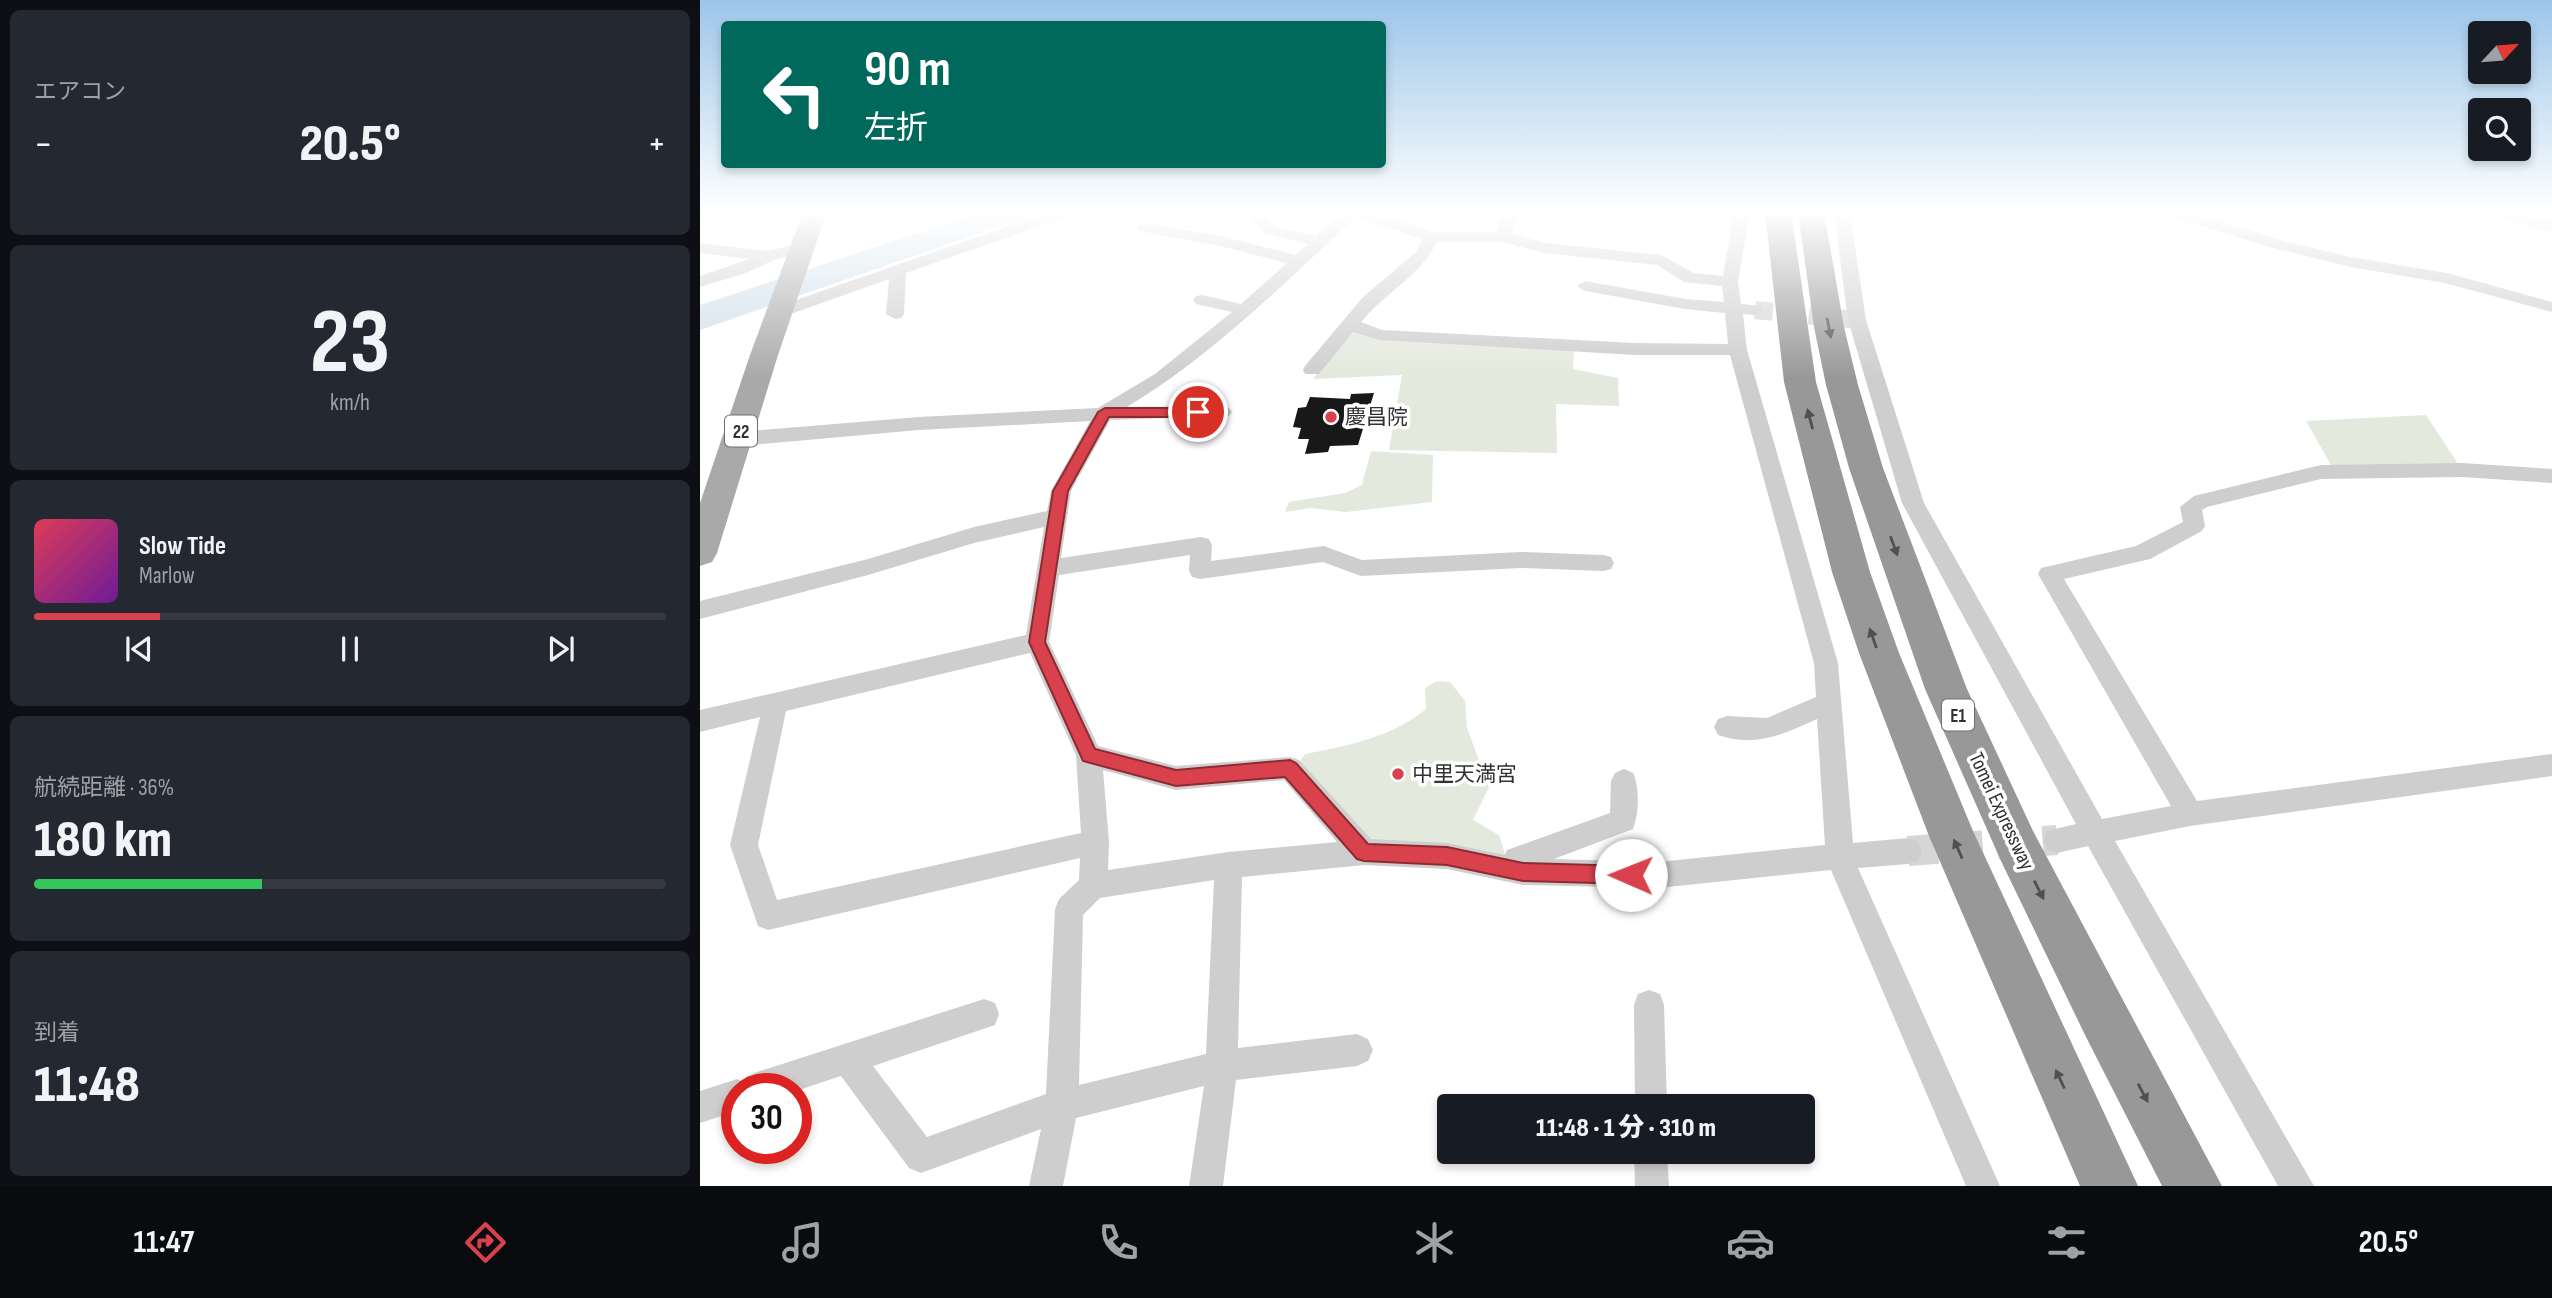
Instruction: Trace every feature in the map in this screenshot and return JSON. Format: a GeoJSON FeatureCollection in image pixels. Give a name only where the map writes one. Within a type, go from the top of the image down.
{"type":"FeatureCollection","features":[{"type":"Feature","properties":{"kind":"highway","name":"E1"},"geometry":{"type":"LineString","coordinates":[[1785,267],[1800,382],[1851,572],[1878,653],[1958,849],[2109,1186]]}},
{"type":"Feature","properties":{"kind":"highway","name":"Tomei Expressway"},"geometry":{"type":"LineString","coordinates":[[1820,267],[1829,327],[1845,397],[1866,468],[1946,689],[2017,846],[2104,1019],[2193,1186]]}},
{"type":"Feature","properties":{"kind":"main road","name":"22"},"geometry":{"type":"LineString","coordinates":[[700,553],[795,267]]}},
{"type":"Feature","properties":{"kind":"street"},"geometry":{"type":"LineString","coordinates":[[700,282],[744,267]]}},
{"type":"Feature","properties":{"kind":"street"},"geometry":{"type":"LineString","coordinates":[[779,311],[906,267]]}},
{"type":"Feature","properties":{"kind":"street"},"geometry":{"type":"LineString","coordinates":[[1093,886],[1095,842],[1089,755],[1037,642],[1061,491],[1105,412],[1162,378],[1245,310],[1291,267]]}},
{"type":"Feature","properties":{"kind":"street"},"geometry":{"type":"LineString","coordinates":[[1312,370],[1369,301],[1408,267]]}},
{"type":"Feature","properties":{"kind":"street"},"geometry":{"type":"LineString","coordinates":[[1673,267],[1690,278],[1730,282]]}},
{"type":"Feature","properties":{"kind":"street"},"geometry":{"type":"LineString","coordinates":[[1733,267],[1731,308],[1738,350],[1826,663],[1840,858],[1983,1186]]}},
{"type":"Feature","properties":{"kind":"street"},"geometry":{"type":"LineString","coordinates":[[1850,267],[1857,320],[1913,503],[2095,833],[2297,1186]]}},
{"type":"Feature","properties":{"kind":"street"},"geometry":{"type":"LineString","coordinates":[[2383,267],[2447,278],[2552,307]]}},
{"type":"Feature","properties":{"kind":"street"},"geometry":{"type":"LineString","coordinates":[[895,314],[898,270]]}},
{"type":"Feature","properties":{"kind":"street"},"geometry":{"type":"LineString","coordinates":[[1585,286],[1685,304],[1755,310]]}},
{"type":"Feature","properties":{"kind":"street"},"geometry":{"type":"LineString","coordinates":[[1202,300],[1245,310]]}},
{"type":"Feature","properties":{"kind":"street"},"geometry":{"type":"LineString","coordinates":[[1351,325],[1380,335],[1635,349],[1738,350]]}},
{"type":"Feature","properties":{"kind":"street"},"geometry":{"type":"LineString","coordinates":[[738,439],[887,425],[1105,412],[1222,412]]}},
{"type":"Feature","properties":{"kind":"street"},"geometry":{"type":"LineString","coordinates":[[2190,814],[2049,574],[2142,553],[2194,526],[2191,507],[2201,501],[2321,472],[2462,470],[2552,477]]}},
{"type":"Feature","properties":{"kind":"street"},"geometry":{"type":"LineString","coordinates":[[700,610],[868,567],[974,535],[1058,517]]}},
{"type":"Feature","properties":{"kind":"street"},"geometry":{"type":"LineString","coordinates":[[1049,568],[1201,545],[1200,571],[1324,554],[1362,568],[1521,560],[1603,564]]}},
{"type":"Feature","properties":{"kind":"street"},"geometry":{"type":"LineString","coordinates":[[700,721],[1037,642]]}},
{"type":"Feature","properties":{"kind":"street"},"geometry":{"type":"LineString","coordinates":[[776,702],[744,845],[768,916],[1095,842]]}},
{"type":"Feature","properties":{"kind":"street"},"geometry":{"type":"LineString","coordinates":[[1727,727],[1768,729],[1828,704]]}},
{"type":"Feature","properties":{"kind":"street"},"geometry":{"type":"LineString","coordinates":[[1089,755],[1176,778],[1290,768],[1364,852]]}},
{"type":"Feature","properties":{"kind":"street"},"geometry":{"type":"LineString","coordinates":[[2057,840],[2190,814],[2552,765]]}},
{"type":"Feature","properties":{"kind":"street"},"geometry":{"type":"LineString","coordinates":[[1513,870],[1517,859],[1584,837],[1623,820],[1624,781]]}},
{"type":"Feature","properties":{"kind":"street"},"geometry":{"type":"LineString","coordinates":[[1046,1186],[1062,1105],[1069,909],[1093,886],[1228,865],[1364,852],[1447,856],[1513,870],[1658,876],[1753,864],[1908,851]]}},
{"type":"Feature","properties":{"kind":"street"},"geometry":{"type":"LineString","coordinates":[[1206,1186],[1221,1066],[1228,865]]}},
{"type":"Feature","properties":{"kind":"street"},"geometry":{"type":"LineString","coordinates":[[1648,1005],[1651,1094]]}},
{"type":"Feature","properties":{"kind":"street"},"geometry":{"type":"LineString","coordinates":[[802,1073],[984,1014]]}},
{"type":"Feature","properties":{"kind":"street"},"geometry":{"type":"LineString","coordinates":[[847,1058],[921,1156],[1062,1105],[1221,1066],[1357,1050]]}},
{"type":"Feature","properties":{"kind":"street"},"geometry":{"type":"LineString","coordinates":[[700,1108],[721,1101]]}},
{"type":"Feature","properties":{"kind":"street"},"geometry":{"type":"LineString","coordinates":[[1651,1164],[1652,1186]]}},
{"type":"Feature","properties":{"kind":"shaded area"},"geometry":{"type":"Polygon","coordinates":[[[1352,330],[1574,350],[1573,369],[1618,378],[1619,406],[1556,404],[1557,453],[1389,450],[1402,375],[1313,379],[1352,330]]]}},
{"type":"Feature","properties":{"kind":"shaded area"},"geometry":{"type":"Polygon","coordinates":[[[2426,415],[2462,470],[2335,472],[2306,421],[2426,415]]]}},
{"type":"Feature","properties":{"kind":"shaded area"},"geometry":{"type":"Polygon","coordinates":[[[1371,451],[1433,455],[1432,502],[1346,512],[1311,508],[1285,512],[1289,502],[1345,493],[1362,485],[1371,451]]]}},
{"type":"Feature","properties":{"kind":"shaded area"},"geometry":{"type":"Polygon","coordinates":[[[1437,681],[1450,682],[1465,701],[1467,728],[1489,787],[1473,820],[1499,835],[1506,857],[1368,846],[1293,772],[1305,754],[1368,739],[1413,719],[1426,709],[1425,688],[1437,681]]]}},
{"type":"Feature","properties":{"kind":"water"},"geometry":{"type":"Polygon","coordinates":[[[814,267],[881,267],[700,330],[700,305],[814,267]]]}},
{"type":"Feature","properties":{"kind":"building","name":"慶昌院"},"geometry":{"type":"Polygon","coordinates":[[[1374,393],[1358,445],[1330,446],[1328,452],[1305,454],[1309,439],[1298,439],[1301,428],[1293,427],[1298,408],[1306,407],[1310,397],[1350,399],[1351,394],[1374,393]]]}},
{"type":"Feature","properties":{"kind":"tunnel"},"geometry":{"type":"LineString","coordinates":[[1755,310],[1857,320]]}},
{"type":"Feature","properties":{"kind":"tunnel"},"geometry":{"type":"LineString","coordinates":[[1908,851],[2057,840]]}},
{"type":"Feature","properties":{"kind":"place","name":"慶昌院"},"geometry":{"type":"Point","coordinates":[1331,417]}},
{"type":"Feature","properties":{"kind":"place","name":"中里天満宮"},"geometry":{"type":"Point","coordinates":[1398,774]}},
{"type":"Feature","properties":{"kind":"route"},"geometry":{"type":"LineString","coordinates":[[1198,412],[1105,412],[1061,491],[1037,642],[1089,755],[1176,778],[1290,768],[1364,852],[1447,856],[1523,872],[1631,875]]}}]}
